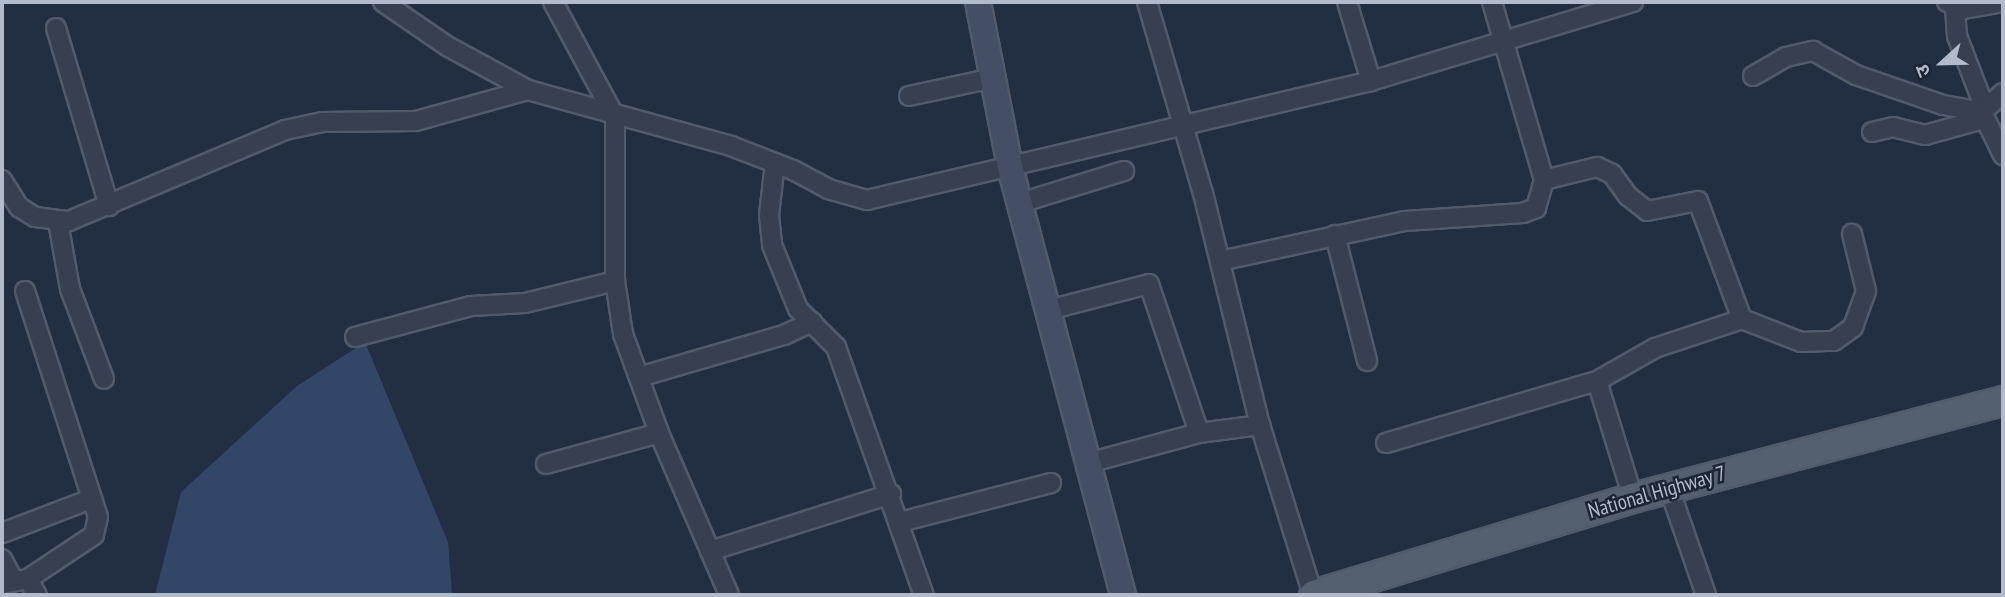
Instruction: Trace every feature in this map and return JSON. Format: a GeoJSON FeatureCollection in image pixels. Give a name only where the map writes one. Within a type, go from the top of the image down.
{"type":"FeatureCollection","features":[{"type":"Feature","properties":{"kind":"main road"},"geometry":{"type":"LineString","coordinates":[[978,2],[1010,167],[1123,595]]}},
{"type":"Feature","properties":{"kind":"main road","name":"National Highway 7"},"geometry":{"type":"LineString","coordinates":[[1313,595],[1633,498],[2003,401]]}},
{"type":"Feature","properties":{"kind":"street"},"geometry":{"type":"LineString","coordinates":[[383,2],[447,46],[527,90],[615,117],[731,146],[775,163],[828,189],[867,200],[1371,81],[1633,2]]}},
{"type":"Feature","properties":{"kind":"street"},"geometry":{"type":"LineString","coordinates":[[553,2],[615,117],[615,281],[623,334],[659,433],[729,595]]}},
{"type":"Feature","properties":{"kind":"street"},"geometry":{"type":"LineString","coordinates":[[1147,2],[1184,124],[1260,425],[1313,595]]}},
{"type":"Feature","properties":{"kind":"street"},"geometry":{"type":"LineString","coordinates":[[1347,2],[1371,81]]}},
{"type":"Feature","properties":{"kind":"street"},"geometry":{"type":"LineString","coordinates":[[1220,261],[1427,218],[1524,213],[1541,202],[1544,180],[1492,2]]}},
{"type":"Feature","properties":{"kind":"street"},"geometry":{"type":"LineString","coordinates":[[2002,2],[1951,5],[1957,36],[1983,112],[2003,154]]}},
{"type":"Feature","properties":{"kind":"street"},"geometry":{"type":"LineString","coordinates":[[56,28],[109,206]]}},
{"type":"Feature","properties":{"kind":"street"},"geometry":{"type":"LineString","coordinates":[[1753,76],[1786,57],[1813,51],[1856,75],[1943,104],[1983,112]]}},
{"type":"Feature","properties":{"kind":"street"},"geometry":{"type":"LineString","coordinates":[[909,96],[993,78]]}},
{"type":"Feature","properties":{"kind":"street"},"geometry":{"type":"LineString","coordinates":[[2,180],[19,206],[35,217],[58,222],[109,206],[285,130],[322,122],[416,121],[527,90]]}},
{"type":"Feature","properties":{"kind":"street"},"geometry":{"type":"LineString","coordinates":[[1871,132],[1893,127],[1925,135],[1983,112],[2003,93]]}},
{"type":"Feature","properties":{"kind":"street"},"geometry":{"type":"LineString","coordinates":[[775,163],[769,215],[772,245],[798,309],[836,346],[891,494],[924,595]]}},
{"type":"Feature","properties":{"kind":"street"},"geometry":{"type":"LineString","coordinates":[[1544,180],[1597,167],[1612,174],[1628,196],[1647,211],[1698,201],[1742,319]]}},
{"type":"Feature","properties":{"kind":"street"},"geometry":{"type":"LineString","coordinates":[[1020,203],[1124,171]]}},
{"type":"Feature","properties":{"kind":"street"},"geometry":{"type":"LineString","coordinates":[[58,222],[70,289],[104,379]]}},
{"type":"Feature","properties":{"kind":"street"},"geometry":{"type":"LineString","coordinates":[[1385,443],[1597,381],[1655,348],[1742,319],[1801,342],[1826,342],[1846,335],[1866,291],[1852,234]]}},
{"type":"Feature","properties":{"kind":"street"},"geometry":{"type":"LineString","coordinates":[[1335,235],[1367,361]]}},
{"type":"Feature","properties":{"kind":"street"},"geometry":{"type":"LineString","coordinates":[[355,337],[471,306],[525,303],[615,281]]}},
{"type":"Feature","properties":{"kind":"street"},"geometry":{"type":"LineString","coordinates":[[1048,310],[1149,284],[1199,433]]}},
{"type":"Feature","properties":{"kind":"street"},"geometry":{"type":"LineString","coordinates":[[2,559],[20,585],[94,535],[97,517],[24,291]]}},
{"type":"Feature","properties":{"kind":"street"},"geometry":{"type":"LineString","coordinates":[[639,377],[783,335],[812,322]]}},
{"type":"Feature","properties":{"kind":"street"},"geometry":{"type":"LineString","coordinates":[[1597,381],[1633,498]]}},
{"type":"Feature","properties":{"kind":"street"},"geometry":{"type":"LineString","coordinates":[[1088,463],[1199,433],[1260,425]]}},
{"type":"Feature","properties":{"kind":"street"},"geometry":{"type":"LineString","coordinates":[[546,464],[659,433]]}},
{"type":"Feature","properties":{"kind":"street"},"geometry":{"type":"LineString","coordinates":[[900,522],[1051,482]]}},
{"type":"Feature","properties":{"kind":"street"},"geometry":{"type":"LineString","coordinates":[[1669,488],[1706,595]]}},
{"type":"Feature","properties":{"kind":"street"},"geometry":{"type":"LineString","coordinates":[[710,551],[891,494]]}},
{"type":"Feature","properties":{"kind":"street"},"geometry":{"type":"LineString","coordinates":[[2,533],[91,499]]}},
{"type":"Feature","properties":{"kind":"water"},"geometry":{"type":"Polygon","coordinates":[[[365,342],[448,542],[452,593],[155,595],[181,492],[297,386],[365,342]]]}}]}
